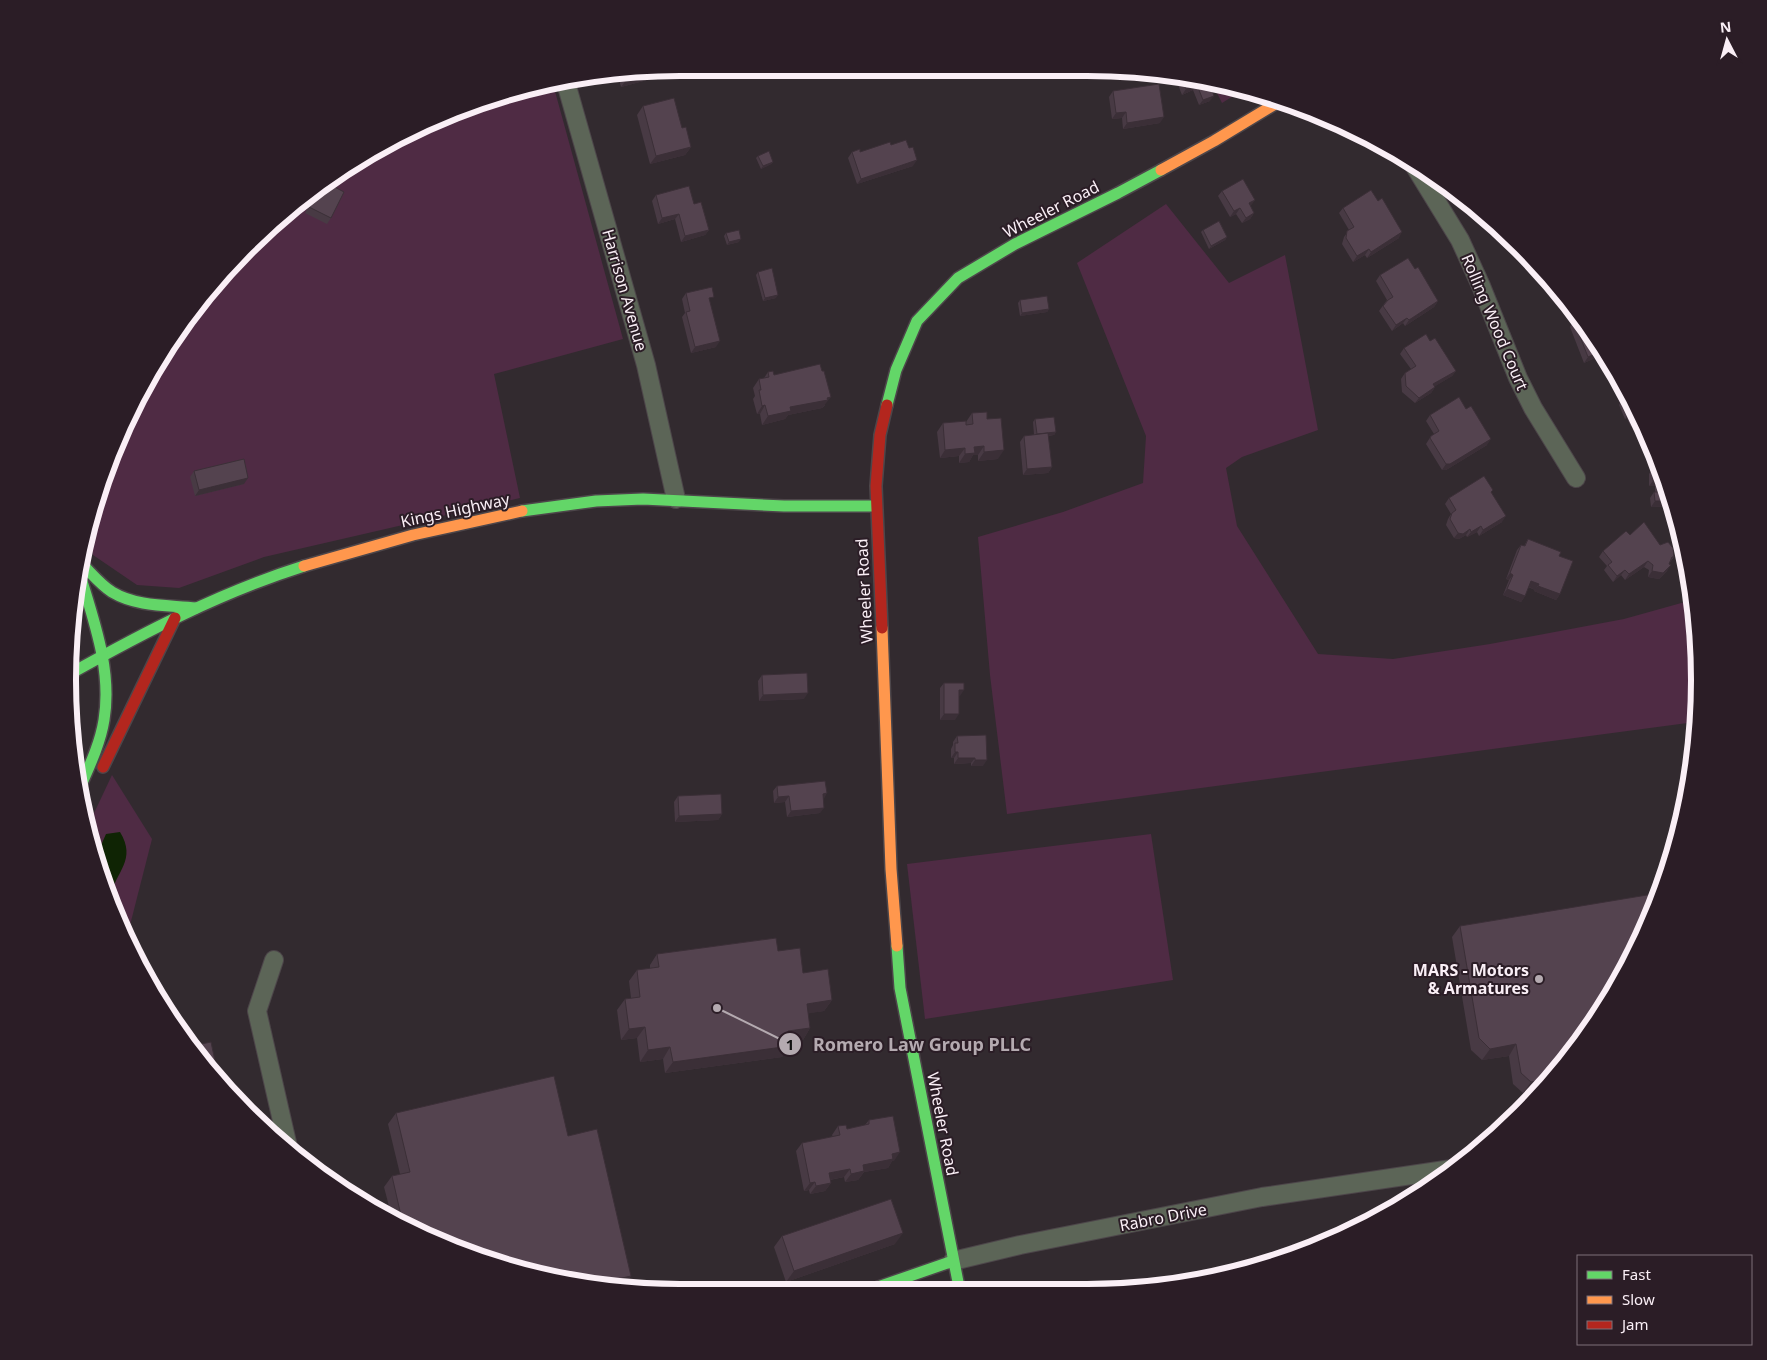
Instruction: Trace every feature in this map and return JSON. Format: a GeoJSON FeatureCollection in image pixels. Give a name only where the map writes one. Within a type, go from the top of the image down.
{"type":"FeatureCollection","features":[{"type":"Feature","properties":{"kind":"main road","name":"Wheeler Road"},"geometry":{"type":"LineString","coordinates":[[958,1284],[900,988],[891,869],[876,486],[880,435],[896,370],[917,321],[958,278],[1015,244],[1118,193],[1214,141],[1273,106]]}},
{"type":"Feature","properties":{"kind":"main road","name":"Kings Highway"},"geometry":{"type":"LineString","coordinates":[[76,670],[175,618],[238,590],[287,572],[360,550],[468,522],[543,508],[625,499],[676,499],[755,505],[876,506]]}},
{"type":"Feature","properties":{"kind":"main road"},"geometry":{"type":"LineString","coordinates":[[87,569],[112,592],[123,597],[146,603],[196,608]]}},
{"type":"Feature","properties":{"kind":"main road"},"geometry":{"type":"LineString","coordinates":[[83,587],[102,656],[106,690],[104,720],[86,787]]}},
{"type":"Feature","properties":{"kind":"main road"},"geometry":{"type":"LineString","coordinates":[[97,780],[175,618]]}},
{"type":"Feature","properties":{"kind":"main road","name":"Rabro Drive"},"geometry":{"type":"LineString","coordinates":[[887,1284],[953,1261]]}},
{"type":"Feature","properties":{"kind":"street","name":"Harrison Avenue"},"geometry":{"type":"LineString","coordinates":[[567,87],[646,365],[676,499]]}},
{"type":"Feature","properties":{"kind":"street","name":"Rolling Wood Court"},"geometry":{"type":"LineString","coordinates":[[1422,178],[1460,240],[1481,286],[1518,378],[1533,408],[1576,478]]}},
{"type":"Feature","properties":{"kind":"street"},"geometry":{"type":"LineString","coordinates":[[274,960],[257,1011],[286,1137]]}},
{"type":"Feature","properties":{"kind":"street","name":"Rabro Drive"},"geometry":{"type":"LineString","coordinates":[[953,1261],[1020,1245],[1262,1197],[1438,1171]]}},
{"type":"Feature","properties":{"kind":"shaded area"},"geometry":{"type":"Polygon","coordinates":[[[555,90],[623,339],[494,374],[520,498],[264,557],[179,588],[137,585],[93,555],[91,548],[108,486],[122,449],[157,378],[201,312],[253,253],[312,201],[378,157],[449,122],[486,108],[555,90]]]}},
{"type":"Feature","properties":{"kind":"shaded area"},"geometry":{"type":"Polygon","coordinates":[[[1216,91],[1235,95],[1222,103],[1216,91]]]}},
{"type":"Feature","properties":{"kind":"shaded area"},"geometry":{"type":"Polygon","coordinates":[[[1166,204],[1229,283],[1285,255],[1318,430],[1242,457],[1226,468],[1237,526],[1318,654],[1393,659],[1490,644],[1624,619],[1686,602],[1691,680],[1689,723],[1007,814],[990,675],[978,537],[1063,512],[1143,483],[1146,436],[1077,263],[1166,204]]]}},
{"type":"Feature","properties":{"kind":"shaded area"},"geometry":{"type":"Polygon","coordinates":[[[112,775],[152,839],[130,927],[108,874],[92,817],[112,775]]]}},
{"type":"Feature","properties":{"kind":"shaded area"},"geometry":{"type":"Polygon","coordinates":[[[120,832],[125,842],[126,858],[113,888],[100,847],[106,834],[120,832]]]}},
{"type":"Feature","properties":{"kind":"shaded area"},"geometry":{"type":"Polygon","coordinates":[[[1151,834],[1173,980],[925,1019],[907,864],[1151,834]]]}},
{"type":"Feature","properties":{"kind":"building"},"geometry":{"type":"Polygon","coordinates":[[[1159,84],[1164,117],[1127,123],[1126,112],[1116,113],[1113,91],[1159,84]]]}},
{"type":"Feature","properties":{"kind":"building"},"geometry":{"type":"Polygon","coordinates":[[[1184,84],[1194,86],[1186,89],[1184,84]]]}},
{"type":"Feature","properties":{"kind":"building"},"geometry":{"type":"Polygon","coordinates":[[[1198,87],[1212,90],[1214,96],[1203,100],[1198,87]]]}},
{"type":"Feature","properties":{"kind":"building"},"geometry":{"type":"Polygon","coordinates":[[[674,98],[682,128],[686,127],[691,147],[656,156],[643,106],[674,98]]]}},
{"type":"Feature","properties":{"kind":"building"},"geometry":{"type":"Polygon","coordinates":[[[906,140],[909,148],[913,147],[917,160],[861,179],[852,152],[860,149],[860,152],[890,142],[891,145],[906,140]]]}},
{"type":"Feature","properties":{"kind":"building"},"geometry":{"type":"Polygon","coordinates":[[[769,151],[773,162],[763,166],[758,156],[769,151]]]}},
{"type":"Feature","properties":{"kind":"building"},"geometry":{"type":"Polygon","coordinates":[[[1243,179],[1255,200],[1249,203],[1254,213],[1246,218],[1240,208],[1234,211],[1222,191],[1243,179]]]}},
{"type":"Feature","properties":{"kind":"building"},"geometry":{"type":"Polygon","coordinates":[[[333,186],[344,192],[331,218],[309,207],[312,201],[333,186]]]}},
{"type":"Feature","properties":{"kind":"building"},"geometry":{"type":"Polygon","coordinates":[[[689,186],[694,204],[701,202],[709,230],[685,236],[679,214],[662,218],[656,195],[689,186]]]}},
{"type":"Feature","properties":{"kind":"building"},"geometry":{"type":"Polygon","coordinates":[[[1371,190],[1378,201],[1382,198],[1402,232],[1371,252],[1369,249],[1357,256],[1346,238],[1347,231],[1354,227],[1343,208],[1371,190]]]}},
{"type":"Feature","properties":{"kind":"building"},"geometry":{"type":"Polygon","coordinates":[[[1219,221],[1227,237],[1211,246],[1203,230],[1219,221]]]}},
{"type":"Feature","properties":{"kind":"building"},"geometry":{"type":"Polygon","coordinates":[[[739,230],[741,239],[729,242],[726,233],[739,230]]]}},
{"type":"Feature","properties":{"kind":"building"},"geometry":{"type":"Polygon","coordinates":[[[1408,258],[1415,269],[1418,267],[1438,301],[1409,320],[1407,318],[1396,325],[1383,306],[1393,297],[1380,275],[1408,258]]]}},
{"type":"Feature","properties":{"kind":"building"},"geometry":{"type":"Polygon","coordinates":[[[772,268],[778,295],[765,298],[758,272],[772,268]]]}},
{"type":"Feature","properties":{"kind":"building"},"geometry":{"type":"Polygon","coordinates":[[[712,287],[714,297],[709,298],[720,341],[695,347],[686,312],[690,311],[686,293],[712,287]]]}},
{"type":"Feature","properties":{"kind":"building"},"geometry":{"type":"Polygon","coordinates":[[[1047,296],[1049,309],[1022,313],[1020,300],[1047,296]]]}},
{"type":"Feature","properties":{"kind":"building"},"geometry":{"type":"Polygon","coordinates":[[[1576,327],[1595,354],[1588,357],[1576,327]]]}},
{"type":"Feature","properties":{"kind":"building"},"geometry":{"type":"Polygon","coordinates":[[[1426,334],[1430,341],[1435,338],[1456,371],[1433,384],[1435,387],[1419,398],[1406,386],[1405,373],[1416,366],[1404,348],[1426,334]]]}},
{"type":"Feature","properties":{"kind":"building"},"geometry":{"type":"Polygon","coordinates":[[[820,364],[822,371],[824,371],[831,397],[827,398],[828,400],[790,407],[791,411],[768,416],[765,405],[762,406],[759,379],[769,377],[768,372],[773,371],[774,375],[820,364]]]}},
{"type":"Feature","properties":{"kind":"building"},"geometry":{"type":"Polygon","coordinates":[[[1459,397],[1466,409],[1471,406],[1491,439],[1450,464],[1446,464],[1430,438],[1439,431],[1430,415],[1459,397]]]}},
{"type":"Feature","properties":{"kind":"building"},"geometry":{"type":"Polygon","coordinates":[[[987,412],[987,419],[1001,418],[1004,450],[984,452],[984,446],[974,447],[975,453],[965,454],[965,448],[945,450],[943,423],[966,421],[966,425],[973,424],[972,413],[987,412]]]}},
{"type":"Feature","properties":{"kind":"building"},"geometry":{"type":"Polygon","coordinates":[[[1054,417],[1056,432],[1037,434],[1035,419],[1054,417]]]}},
{"type":"Feature","properties":{"kind":"building"},"geometry":{"type":"Polygon","coordinates":[[[1048,433],[1052,467],[1027,469],[1024,436],[1048,433]]]}},
{"type":"Feature","properties":{"kind":"building"},"geometry":{"type":"Polygon","coordinates":[[[244,459],[248,478],[199,490],[194,471],[244,459]]]}},
{"type":"Feature","properties":{"kind":"building"},"geometry":{"type":"Polygon","coordinates":[[[1653,469],[1657,480],[1653,481],[1653,469]]]}},
{"type":"Feature","properties":{"kind":"building"},"geometry":{"type":"Polygon","coordinates":[[[1484,476],[1493,490],[1491,492],[1506,516],[1483,530],[1481,526],[1471,532],[1470,529],[1463,534],[1458,533],[1450,519],[1452,513],[1456,510],[1449,498],[1484,476]]]}},
{"type":"Feature","properties":{"kind":"building"},"geometry":{"type":"Polygon","coordinates":[[[1660,488],[1663,501],[1655,501],[1654,492],[1660,492],[1660,488]]]}},
{"type":"Feature","properties":{"kind":"building"},"geometry":{"type":"Polygon","coordinates":[[[1644,522],[1660,545],[1668,542],[1673,548],[1674,557],[1672,557],[1669,564],[1671,565],[1663,573],[1652,571],[1653,565],[1648,561],[1629,574],[1625,570],[1617,576],[1608,565],[1612,562],[1603,551],[1626,531],[1630,535],[1644,522]]]}},
{"type":"Feature","properties":{"kind":"building"},"geometry":{"type":"Polygon","coordinates":[[[1528,539],[1561,552],[1559,556],[1573,561],[1560,594],[1538,586],[1539,584],[1531,581],[1525,596],[1507,589],[1513,575],[1510,573],[1521,545],[1525,546],[1528,539]]]}},
{"type":"Feature","properties":{"kind":"building"},"geometry":{"type":"Polygon","coordinates":[[[807,673],[808,693],[763,695],[762,675],[807,673]]]}},
{"type":"Feature","properties":{"kind":"building"},"geometry":{"type":"Polygon","coordinates":[[[944,683],[964,683],[964,690],[959,690],[959,714],[944,714],[944,683]]]}},
{"type":"Feature","properties":{"kind":"building"},"geometry":{"type":"Polygon","coordinates":[[[986,735],[987,760],[958,758],[958,752],[955,752],[955,743],[958,743],[957,736],[986,735]]]}},
{"type":"Feature","properties":{"kind":"building"},"geometry":{"type":"Polygon","coordinates":[[[825,781],[827,793],[823,794],[824,808],[791,811],[789,796],[778,797],[777,786],[825,781]]]}},
{"type":"Feature","properties":{"kind":"building"},"geometry":{"type":"Polygon","coordinates":[[[721,794],[722,814],[679,816],[678,796],[721,794]]]}},
{"type":"Feature","properties":{"kind":"building","name":"MARS - Motors & Armatures"},"geometry":{"type":"Polygon","coordinates":[[[1651,894],[1610,982],[1589,1015],[1566,1048],[1541,1078],[1539,1081],[1531,1082],[1521,1073],[1516,1044],[1490,1049],[1479,1038],[1460,926],[1651,894]]]}},
{"type":"Feature","properties":{"kind":"building"},"geometry":{"type":"Polygon","coordinates":[[[776,938],[778,951],[800,948],[803,973],[828,969],[832,1000],[807,1004],[810,1028],[788,1031],[790,1046],[673,1062],[670,1047],[648,1050],[645,1027],[629,1029],[625,999],[640,997],[637,970],[659,967],[657,954],[776,938]]]}},
{"type":"Feature","properties":{"kind":"building"},"geometry":{"type":"Polygon","coordinates":[[[211,1042],[216,1066],[201,1048],[199,1045],[211,1042]]]}},
{"type":"Feature","properties":{"kind":"building"},"geometry":{"type":"Polygon","coordinates":[[[554,1076],[568,1136],[597,1129],[631,1276],[614,1280],[601,1279],[524,1263],[486,1252],[449,1238],[401,1215],[392,1176],[410,1172],[396,1113],[554,1076]]]}},
{"type":"Feature","properties":{"kind":"building"},"geometry":{"type":"Polygon","coordinates":[[[893,1116],[900,1152],[892,1154],[893,1159],[863,1165],[864,1171],[851,1174],[850,1169],[829,1173],[831,1183],[816,1186],[815,1182],[810,1183],[802,1143],[840,1135],[838,1126],[846,1125],[847,1129],[869,1124],[869,1120],[893,1116]]]}},
{"type":"Feature","properties":{"kind":"building"},"geometry":{"type":"Polygon","coordinates":[[[891,1199],[903,1233],[794,1271],[782,1236],[891,1199]]]}},
{"type":"Feature","properties":{"kind":"traffic: fast"},"geometry":{"type":"LineString","coordinates":[[887,405],[896,370],[917,321],[958,278],[1015,244],[1161,170]]}},
{"type":"Feature","properties":{"kind":"traffic: fast"},"geometry":{"type":"LineString","coordinates":[[522,511],[596,501],[643,499],[784,506],[876,506]]}},
{"type":"Feature","properties":{"kind":"traffic: fast"},"geometry":{"type":"LineString","coordinates":[[76,670],[183,614],[242,588],[304,566]]}},
{"type":"Feature","properties":{"kind":"traffic: fast"},"geometry":{"type":"LineString","coordinates":[[87,569],[104,586],[122,597],[142,603],[196,608]]}},
{"type":"Feature","properties":{"kind":"traffic: fast"},"geometry":{"type":"LineString","coordinates":[[84,586],[101,648],[106,684],[106,702],[100,739],[84,777]]}},
{"type":"Feature","properties":{"kind":"traffic: fast"},"geometry":{"type":"LineString","coordinates":[[897,946],[900,988],[958,1284]]}},
{"type":"Feature","properties":{"kind":"traffic: fast"},"geometry":{"type":"LineString","coordinates":[[887,1284],[953,1261]]}},
{"type":"Feature","properties":{"kind":"traffic: slow"},"geometry":{"type":"LineString","coordinates":[[1161,170],[1273,106]]}},
{"type":"Feature","properties":{"kind":"traffic: slow"},"geometry":{"type":"LineString","coordinates":[[304,566],[413,535],[522,511]]}},
{"type":"Feature","properties":{"kind":"traffic: slow"},"geometry":{"type":"LineString","coordinates":[[882,628],[891,869],[897,946]]}},
{"type":"Feature","properties":{"kind":"traffic: jam"},"geometry":{"type":"LineString","coordinates":[[882,628],[876,486],[880,435],[887,405]]}},
{"type":"Feature","properties":{"kind":"traffic: jam"},"geometry":{"type":"LineString","coordinates":[[103,767],[175,618]]}},
{"type":"Feature","properties":{"kind":"place","name":"MARS - Motors & Armatures"},"geometry":{"type":"Point","coordinates":[1539,979]}},
{"type":"Feature","properties":{"kind":"place","name":"Romero Law Group PLLC"},"geometry":{"type":"Point","coordinates":[717,1008]}}]}
